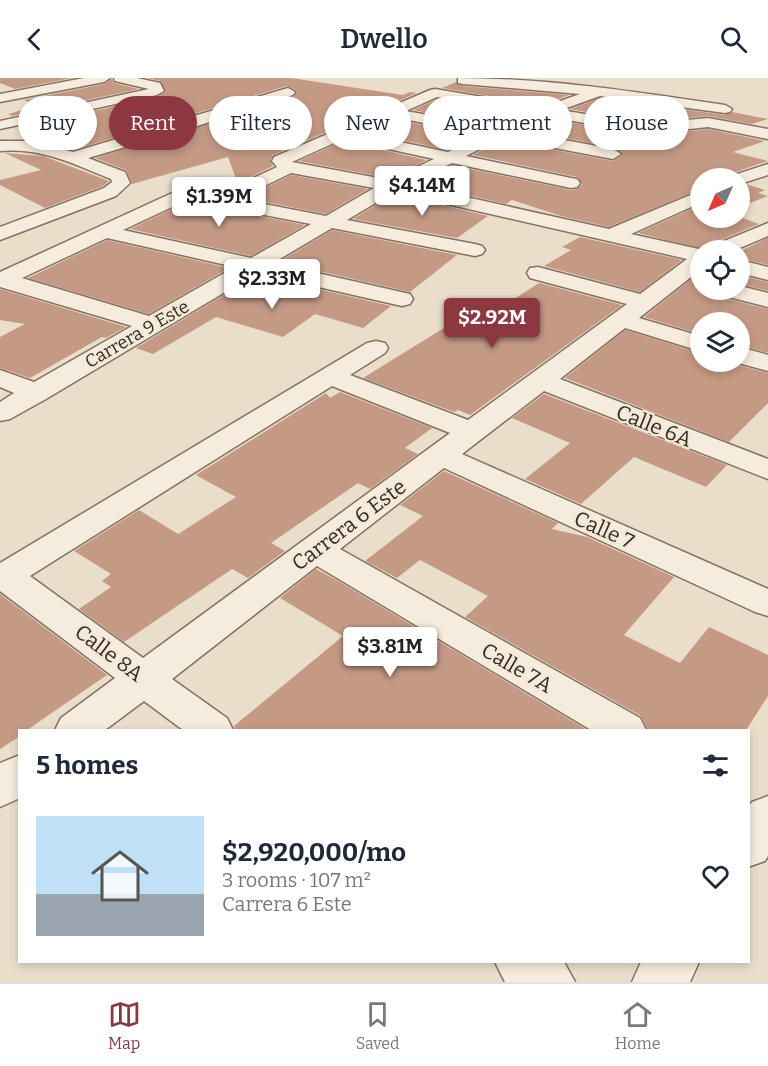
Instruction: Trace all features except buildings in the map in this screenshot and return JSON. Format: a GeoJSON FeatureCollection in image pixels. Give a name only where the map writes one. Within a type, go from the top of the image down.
{"type":"FeatureCollection","features":[{"type":"Feature","properties":{"kind":"street"},"geometry":{"type":"LineString","coordinates":[[0,98],[104,78]]}},
{"type":"Feature","properties":{"kind":"street"},"geometry":{"type":"LineString","coordinates":[[0,125],[157,91],[155,86],[120,78]]}},
{"type":"Feature","properties":{"kind":"street"},"geometry":{"type":"LineString","coordinates":[[456,79],[710,106],[740,112]]}},
{"type":"Feature","properties":{"kind":"street"},"geometry":{"type":"LineString","coordinates":[[70,158],[189,124],[288,92]]}},
{"type":"Feature","properties":{"kind":"street"},"geometry":{"type":"LineString","coordinates":[[429,96],[435,93],[452,96]]}},
{"type":"Feature","properties":{"kind":"street","name":"Carrera 9 Este"},"geometry":{"type":"LineString","coordinates":[[572,102],[596,93]]}},
{"type":"Feature","properties":{"kind":"street"},"geometry":{"type":"LineString","coordinates":[[701,130],[692,115],[710,106]]}},
{"type":"Feature","properties":{"kind":"street"},"geometry":{"type":"LineString","coordinates":[[572,116],[658,130],[722,132],[768,127]]}},
{"type":"Feature","properties":{"kind":"street"},"geometry":{"type":"LineString","coordinates":[[748,129],[768,134]]}},
{"type":"Feature","properties":{"kind":"street"},"geometry":{"type":"LineString","coordinates":[[324,142],[280,161],[289,168],[391,186],[613,235],[690,255]]}},
{"type":"Feature","properties":{"kind":"street"},"geometry":{"type":"LineString","coordinates":[[0,146],[19,143],[36,145],[119,176],[121,183],[110,192],[4,228]]}},
{"type":"Feature","properties":{"kind":"street"},"geometry":{"type":"LineString","coordinates":[[572,146],[613,154]]}},
{"type":"Feature","properties":{"kind":"street"},"geometry":{"type":"LineString","coordinates":[[411,149],[451,157],[568,194],[530,217]]}},
{"type":"Feature","properties":{"kind":"street","name":"Carrera 9 Este"},"geometry":{"type":"LineString","coordinates":[[0,413],[325,223],[391,186],[466,150]]}},
{"type":"Feature","properties":{"kind":"street"},"geometry":{"type":"LineString","coordinates":[[219,201],[289,168]]}},
{"type":"Feature","properties":{"kind":"street"},"geometry":{"type":"LineString","coordinates":[[750,175],[768,169]]}},
{"type":"Feature","properties":{"kind":"street"},"geometry":{"type":"LineString","coordinates":[[2,280],[176,198],[187,195],[475,250]]}},
{"type":"Feature","properties":{"kind":"street"},"geometry":{"type":"LineString","coordinates":[[613,235],[690,200]]}},
{"type":"Feature","properties":{"kind":"street"},"geometry":{"type":"LineString","coordinates":[[742,240],[768,229]]}},
{"type":"Feature","properties":{"kind":"street"},"geometry":{"type":"LineString","coordinates":[[107,232],[231,262],[257,264],[402,299]]}},
{"type":"Feature","properties":{"kind":"street","name":"Carrera 6 Este"},"geometry":{"type":"LineString","coordinates":[[77,729],[634,311],[690,265]]}},
{"type":"Feature","properties":{"kind":"street"},"geometry":{"type":"LineString","coordinates":[[750,269],[768,274]]}},
{"type":"Feature","properties":{"kind":"street"},"geometry":{"type":"LineString","coordinates":[[538,273],[634,311],[690,339]]}},
{"type":"Feature","properties":{"kind":"street"},"geometry":{"type":"LineString","coordinates":[[677,275],[690,279]]}},
{"type":"Feature","properties":{"kind":"street"},"geometry":{"type":"LineString","coordinates":[[2,280],[153,325]]}},
{"type":"Feature","properties":{"kind":"street"},"geometry":{"type":"LineString","coordinates":[[750,295],[768,300]]}},
{"type":"Feature","properties":{"kind":"street"},"geometry":{"type":"LineString","coordinates":[[3,578],[376,348]]}},
{"type":"Feature","properties":{"kind":"street"},"geometry":{"type":"LineString","coordinates":[[750,358],[768,363]]}},
{"type":"Feature","properties":{"kind":"street"},"geometry":{"type":"LineString","coordinates":[[332,376],[473,432]]}},
{"type":"Feature","properties":{"kind":"street"},"geometry":{"type":"LineString","coordinates":[[0,378],[36,393]]}},
{"type":"Feature","properties":{"kind":"street","name":"Calle 6A"},"geometry":{"type":"LineString","coordinates":[[541,381],[768,470]]}},
{"type":"Feature","properties":{"kind":"street","name":"Calle 7"},"geometry":{"type":"LineString","coordinates":[[441,456],[768,603]]}},
{"type":"Feature","properties":{"kind":"street","name":"Calle 7A"},"geometry":{"type":"LineString","coordinates":[[315,550],[623,729]]}},
{"type":"Feature","properties":{"kind":"street","name":"Calle 8A"},"geometry":{"type":"LineString","coordinates":[[3,578],[211,729]]}},
{"type":"Feature","properties":{"kind":"street"},"geometry":{"type":"LineString","coordinates":[[0,788],[18,774]]}},
{"type":"Feature","properties":{"kind":"street"},"geometry":{"type":"LineString","coordinates":[[750,804],[768,815],[750,843]]}},
{"type":"Feature","properties":{"kind":"street"},"geometry":{"type":"LineString","coordinates":[[522,963],[548,982]]}},
{"type":"Feature","properties":{"kind":"street"},"geometry":{"type":"LineString","coordinates":[[659,982],[672,963]]}}]}
